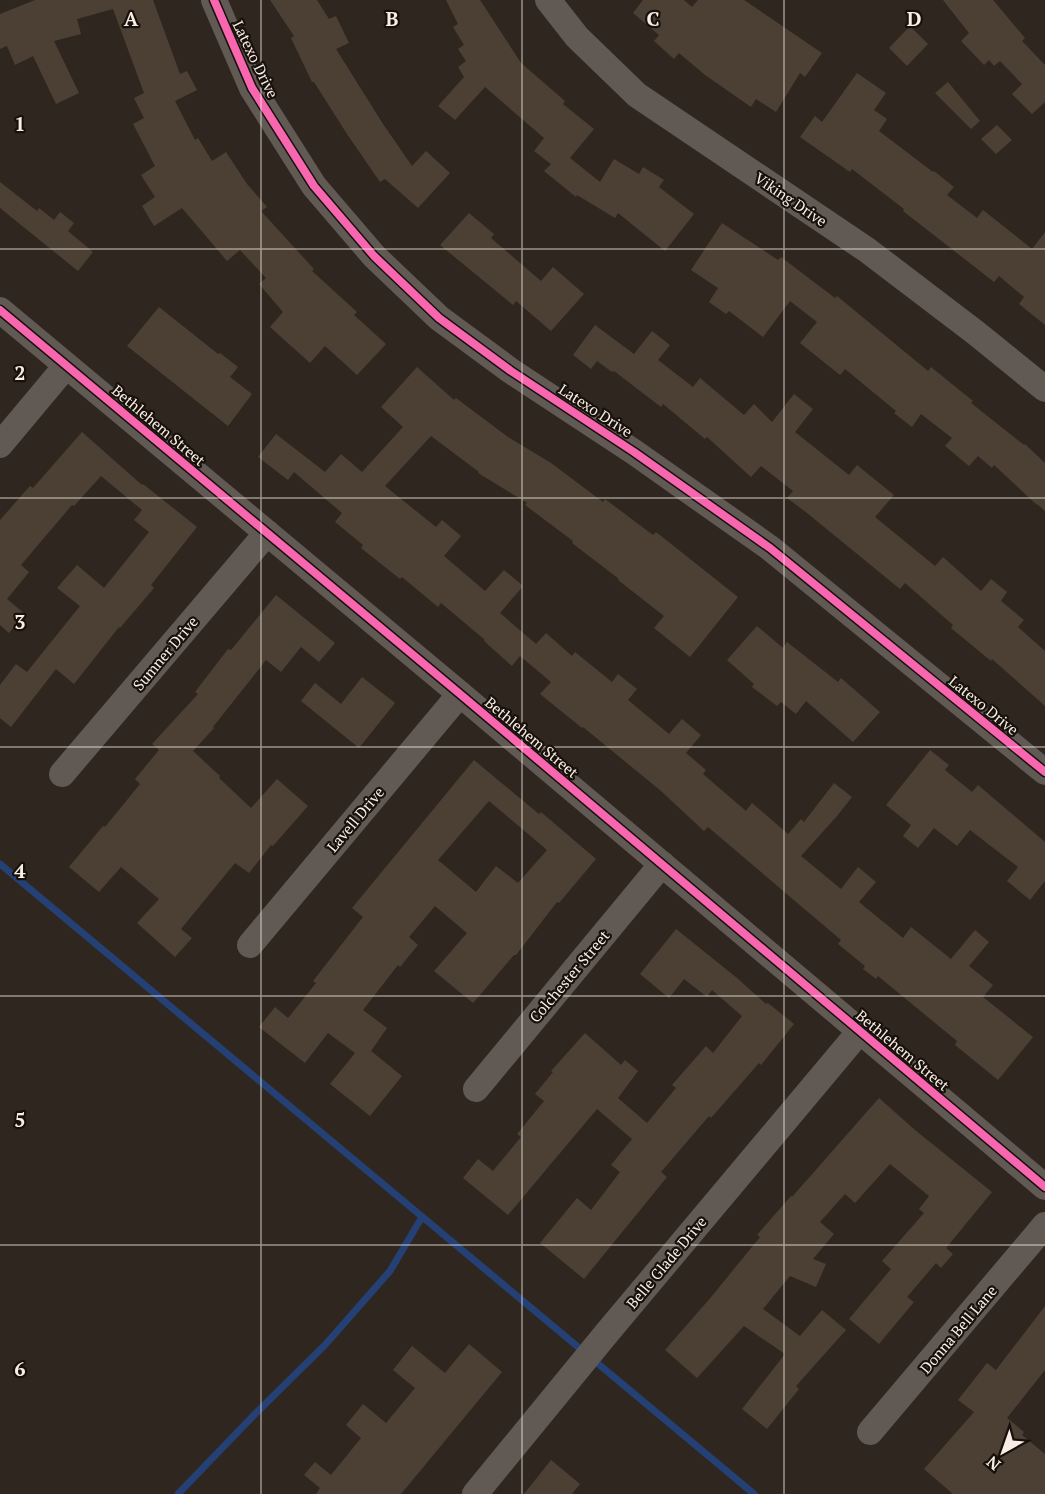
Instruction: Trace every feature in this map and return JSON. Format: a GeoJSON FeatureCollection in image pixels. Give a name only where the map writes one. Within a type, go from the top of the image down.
{"type":"FeatureCollection","features":[{"type":"Feature","properties":{"kind":"street","name":"Latexo Drive"},"geometry":{"type":"LineString","coordinates":[[214,0],[252,88],[314,186],[374,256],[439,318],[511,371],[634,452],[770,548],[1045,772]]}},
{"type":"Feature","properties":{"kind":"street","name":"Viking Drive"},"geometry":{"type":"LineString","coordinates":[[548,0],[578,37],[637,95],[867,250],[1045,389]]}},
{"type":"Feature","properties":{"kind":"street","name":"Bethlehem Street"},"geometry":{"type":"LineString","coordinates":[[0,310],[1045,1187]]}},
{"type":"Feature","properties":{"kind":"street"},"geometry":{"type":"LineString","coordinates":[[0,445],[66,366]]}},
{"type":"Feature","properties":{"kind":"street","name":"Sumner Drive"},"geometry":{"type":"LineString","coordinates":[[62,774],[267,533]]}},
{"type":"Feature","properties":{"kind":"street","name":"Lavell Drive"},"geometry":{"type":"LineString","coordinates":[[250,945],[460,694]]}},
{"type":"Feature","properties":{"kind":"street","name":"Colchester Street"},"geometry":{"type":"LineString","coordinates":[[476,1089],[662,864]]}},
{"type":"Feature","properties":{"kind":"street","name":"Belle Glade Drive"},"geometry":{"type":"LineString","coordinates":[[475,1494],[860,1031]]}},
{"type":"Feature","properties":{"kind":"street","name":"Donna Bell Lane"},"geometry":{"type":"LineString","coordinates":[[870,1432],[1045,1225]]}},
{"type":"Feature","properties":{"kind":"building"},"geometry":{"type":"Polygon","coordinates":[[[35,0],[153,0],[180,74],[187,71],[197,90],[175,101],[195,140],[198,138],[212,161],[226,152],[247,184],[267,207],[261,211],[314,269],[312,271],[357,312],[354,315],[386,344],[357,375],[325,346],[310,363],[270,327],[283,312],[259,284],[266,278],[240,250],[227,261],[182,208],[154,226],[142,206],[155,197],[141,175],[155,166],[133,124],[144,118],[134,98],[144,93],[113,9],[77,19],[81,34],[54,41],[79,93],[56,104],[33,56],[15,65],[7,46],[0,49],[0,14],[35,0]]]}},
{"type":"Feature","properties":{"kind":"building"},"geometry":{"type":"Polygon","coordinates":[[[270,0],[317,0],[329,19],[336,16],[349,43],[336,49],[412,166],[426,151],[450,173],[418,208],[385,179],[380,182],[312,82],[291,38],[294,36],[270,0]]]}},
{"type":"Feature","properties":{"kind":"building"},"geometry":{"type":"Polygon","coordinates":[[[446,0],[480,0],[521,63],[565,101],[563,104],[594,129],[570,158],[600,182],[614,159],[639,174],[643,167],[664,180],[659,187],[694,214],[665,251],[618,213],[615,218],[577,195],[576,197],[544,171],[551,164],[534,151],[544,138],[485,87],[455,120],[438,106],[464,77],[458,67],[466,61],[458,49],[464,45],[453,27],[458,24],[446,0]]]}},
{"type":"Feature","properties":{"kind":"building"},"geometry":{"type":"Polygon","coordinates":[[[643,0],[684,0],[692,7],[698,0],[744,0],[822,53],[805,77],[800,73],[776,112],[756,99],[751,107],[705,75],[679,53],[674,59],[654,41],[659,35],[633,13],[643,0]]]}},
{"type":"Feature","properties":{"kind":"building"},"geometry":{"type":"Polygon","coordinates":[[[943,0],[993,0],[1025,38],[1022,41],[1045,65],[1045,102],[1032,114],[1012,94],[1022,84],[1000,61],[994,66],[989,60],[984,65],[961,41],[969,33],[943,0]]]}},
{"type":"Feature","properties":{"kind":"building"},"geometry":{"type":"Polygon","coordinates":[[[910,26],[928,44],[907,66],[889,48],[910,26]]]}},
{"type":"Feature","properties":{"kind":"building"},"geometry":{"type":"Polygon","coordinates":[[[857,73],[886,93],[874,110],[887,119],[879,131],[954,187],[947,195],[977,218],[983,210],[1032,249],[1045,232],[1045,325],[1019,304],[1024,297],[999,276],[994,282],[852,169],[850,172],[800,137],[815,116],[822,122],[857,73]]]}},
{"type":"Feature","properties":{"kind":"building"},"geometry":{"type":"Polygon","coordinates":[[[948,82],[980,121],[971,129],[935,93],[948,82]]]}},
{"type":"Feature","properties":{"kind":"building"},"geometry":{"type":"Polygon","coordinates":[[[997,125],[1012,140],[996,154],[981,139],[997,125]]]}},
{"type":"Feature","properties":{"kind":"building"},"geometry":{"type":"Polygon","coordinates":[[[0,182],[37,211],[39,208],[54,220],[60,212],[74,223],[68,231],[93,252],[78,271],[0,208],[0,182]]]}},
{"type":"Feature","properties":{"kind":"building"},"geometry":{"type":"Polygon","coordinates":[[[469,213],[494,234],[491,238],[541,281],[553,267],[584,294],[551,331],[516,301],[513,305],[440,245],[469,213]]]}},
{"type":"Feature","properties":{"kind":"building"},"geometry":{"type":"Polygon","coordinates":[[[722,223],[778,260],[781,257],[835,298],[837,296],[928,371],[931,367],[973,401],[971,403],[1025,444],[1045,463],[1045,511],[994,465],[992,468],[978,456],[969,466],[945,446],[952,438],[921,414],[912,427],[845,369],[840,375],[800,343],[817,322],[790,301],[763,337],[729,311],[726,314],[709,302],[718,288],[691,270],[722,223]]]}},
{"type":"Feature","properties":{"kind":"building"},"geometry":{"type":"Polygon","coordinates":[[[159,307],[238,367],[230,377],[252,394],[228,426],[127,346],[159,307]]]}},
{"type":"Feature","properties":{"kind":"building"},"geometry":{"type":"Polygon","coordinates":[[[595,325],[634,354],[652,331],[670,345],[658,360],[693,387],[700,378],[744,415],[754,404],[772,422],[794,394],[813,409],[795,432],[849,475],[857,465],[894,495],[875,517],[935,566],[943,557],[981,591],[991,579],[1007,592],[1001,601],[1024,620],[1018,627],[1045,651],[1045,706],[992,659],[991,661],[951,628],[953,625],[905,583],[900,589],[787,498],[793,491],[761,466],[751,477],[707,437],[705,439],[663,404],[661,407],[614,371],[612,372],[597,361],[591,369],[573,355],[595,325]]]}},
{"type":"Feature","properties":{"kind":"building"},"geometry":{"type":"Polygon","coordinates":[[[417,367],[454,400],[456,398],[508,437],[551,463],[603,502],[605,499],[653,535],[656,532],[738,597],[690,657],[654,628],[664,616],[572,543],[573,541],[525,505],[527,503],[478,473],[431,436],[385,486],[436,527],[442,520],[461,536],[444,556],[485,591],[504,570],[523,586],[500,613],[536,644],[546,633],[572,656],[575,652],[612,682],[618,674],[637,689],[628,700],[669,734],[682,719],[701,735],[686,753],[706,770],[703,774],[746,811],[752,803],[788,834],[801,819],[804,822],[834,783],[852,797],[801,856],[841,889],[858,867],[876,882],[859,902],[903,938],[911,927],[951,959],[975,930],[989,942],[969,966],[993,985],[983,997],[1033,1037],[998,1080],[955,1045],[957,1041],[878,976],[876,979],[863,969],[865,966],[838,944],[841,940],[708,827],[704,831],[661,791],[540,694],[551,682],[520,656],[512,666],[441,603],[438,607],[402,577],[400,579],[361,548],[363,545],[335,522],[342,513],[294,472],[288,480],[258,457],[276,434],[325,472],[341,454],[362,472],[403,427],[381,407],[417,367]]]}},
{"type":"Feature","properties":{"kind":"building"},"geometry":{"type":"Polygon","coordinates":[[[82,432],[142,485],[197,527],[151,585],[154,588],[119,627],[74,684],[56,669],[11,727],[0,718],[0,685],[16,664],[27,672],[80,606],[57,588],[77,565],[104,588],[149,532],[134,520],[142,510],[101,476],[74,506],[72,505],[21,565],[29,572],[7,599],[25,614],[9,633],[0,625],[0,520],[30,486],[33,488],[82,432]]]}},
{"type":"Feature","properties":{"kind":"building"},"geometry":{"type":"Polygon","coordinates":[[[276,595],[335,643],[319,662],[301,647],[281,672],[266,660],[214,728],[193,751],[251,808],[277,779],[308,806],[273,846],[271,845],[249,873],[235,863],[181,929],[192,938],[175,957],[137,923],[159,899],[121,867],[99,892],[69,867],[140,784],[135,779],[159,750],[152,744],[198,694],[195,692],[228,649],[231,650],[276,595]]]}},
{"type":"Feature","properties":{"kind":"building"},"geometry":{"type":"Polygon","coordinates":[[[757,626],[783,648],[787,642],[838,682],[841,678],[880,712],[853,742],[806,701],[796,714],[781,702],[777,706],[752,687],[754,684],[727,660],[757,626]]]}},
{"type":"Feature","properties":{"kind":"building"},"geometry":{"type":"Polygon","coordinates":[[[362,677],[395,703],[359,748],[301,701],[315,683],[341,704],[362,677]]]}},
{"type":"Feature","properties":{"kind":"building"},"geometry":{"type":"Polygon","coordinates":[[[930,750],[949,765],[945,770],[972,792],[978,785],[1045,842],[1045,881],[1030,900],[1007,881],[1018,867],[970,830],[957,846],[934,828],[918,848],[903,836],[911,825],[886,805],[930,750]]]}},
{"type":"Feature","properties":{"kind":"building"},"geometry":{"type":"Polygon","coordinates":[[[474,760],[539,814],[541,812],[596,859],[473,1003],[434,971],[467,933],[435,906],[409,937],[418,945],[400,967],[398,965],[363,1010],[387,1028],[371,1051],[402,1076],[370,1116],[330,1084],[355,1053],[328,1033],[305,1063],[259,1027],[275,1007],[288,1018],[316,983],[313,981],[363,917],[352,908],[474,760]],[[489,801],[438,860],[476,892],[496,866],[518,883],[547,850],[489,801]]]}},
{"type":"Feature","properties":{"kind":"building"},"geometry":{"type":"Polygon","coordinates":[[[676,929],[766,1004],[768,1003],[794,1024],[761,1065],[759,1063],[711,1118],[709,1116],[661,1172],[667,1177],[584,1279],[540,1243],[577,1198],[591,1210],[620,1172],[611,1165],[632,1139],[597,1109],[508,1215],[463,1178],[478,1159],[493,1171],[521,1137],[517,1134],[544,1101],[535,1094],[553,1072],[551,1071],[585,1033],[621,1065],[625,1060],[638,1071],[618,1098],[647,1123],[676,1088],[672,1085],[706,1046],[713,1053],[742,1016],[712,990],[707,997],[684,979],[669,998],[640,974],[676,929]]]}},
{"type":"Feature","properties":{"kind":"building"},"geometry":{"type":"Polygon","coordinates":[[[879,1098],[992,1192],[946,1248],[953,1254],[941,1268],[936,1263],[907,1297],[914,1302],[879,1344],[849,1319],[891,1269],[882,1261],[924,1213],[919,1209],[929,1196],[890,1164],[855,1203],[845,1194],[820,1222],[834,1234],[813,1259],[826,1264],[816,1287],[790,1276],[763,1309],[800,1336],[822,1310],[846,1330],[796,1386],[799,1389],[767,1429],[742,1409],[785,1354],[744,1326],[697,1378],[665,1350],[760,1237],[757,1235],[879,1098]]]}},
{"type":"Feature","properties":{"kind":"building"},"geometry":{"type":"Polygon","coordinates":[[[1045,1306],[1045,1370],[1007,1418],[1024,1432],[1022,1435],[1045,1454],[1045,1494],[953,1494],[924,1469],[974,1412],[958,1400],[987,1363],[996,1370],[1045,1306]]]}},
{"type":"Feature","properties":{"kind":"building"},"geometry":{"type":"Polygon","coordinates":[[[469,1344],[502,1372],[401,1494],[316,1494],[320,1488],[304,1475],[315,1462],[331,1475],[361,1438],[346,1425],[363,1404],[386,1423],[415,1388],[393,1370],[412,1346],[445,1373],[469,1344]]]}},
{"type":"Feature","properties":{"kind":"building"},"geometry":{"type":"Polygon","coordinates":[[[551,1460],[580,1484],[572,1494],[524,1494],[551,1460]]]}},
{"type":"Feature","properties":{"kind":"waterway"},"geometry":{"type":"LineString","coordinates":[[0,864],[754,1494]]}},
{"type":"Feature","properties":{"kind":"waterway"},"geometry":{"type":"LineString","coordinates":[[178,1494],[325,1345],[390,1271],[422,1217],[425,1219]]}},
{"type":"Feature","properties":{"kind":"cycle path"},"geometry":{"type":"LineString","coordinates":[[214,0],[252,88],[314,186],[374,256],[439,318],[511,371],[634,452],[770,548],[1045,772]]}},
{"type":"Feature","properties":{"kind":"cycle path"},"geometry":{"type":"LineString","coordinates":[[0,310],[1045,1187]]}}]}
